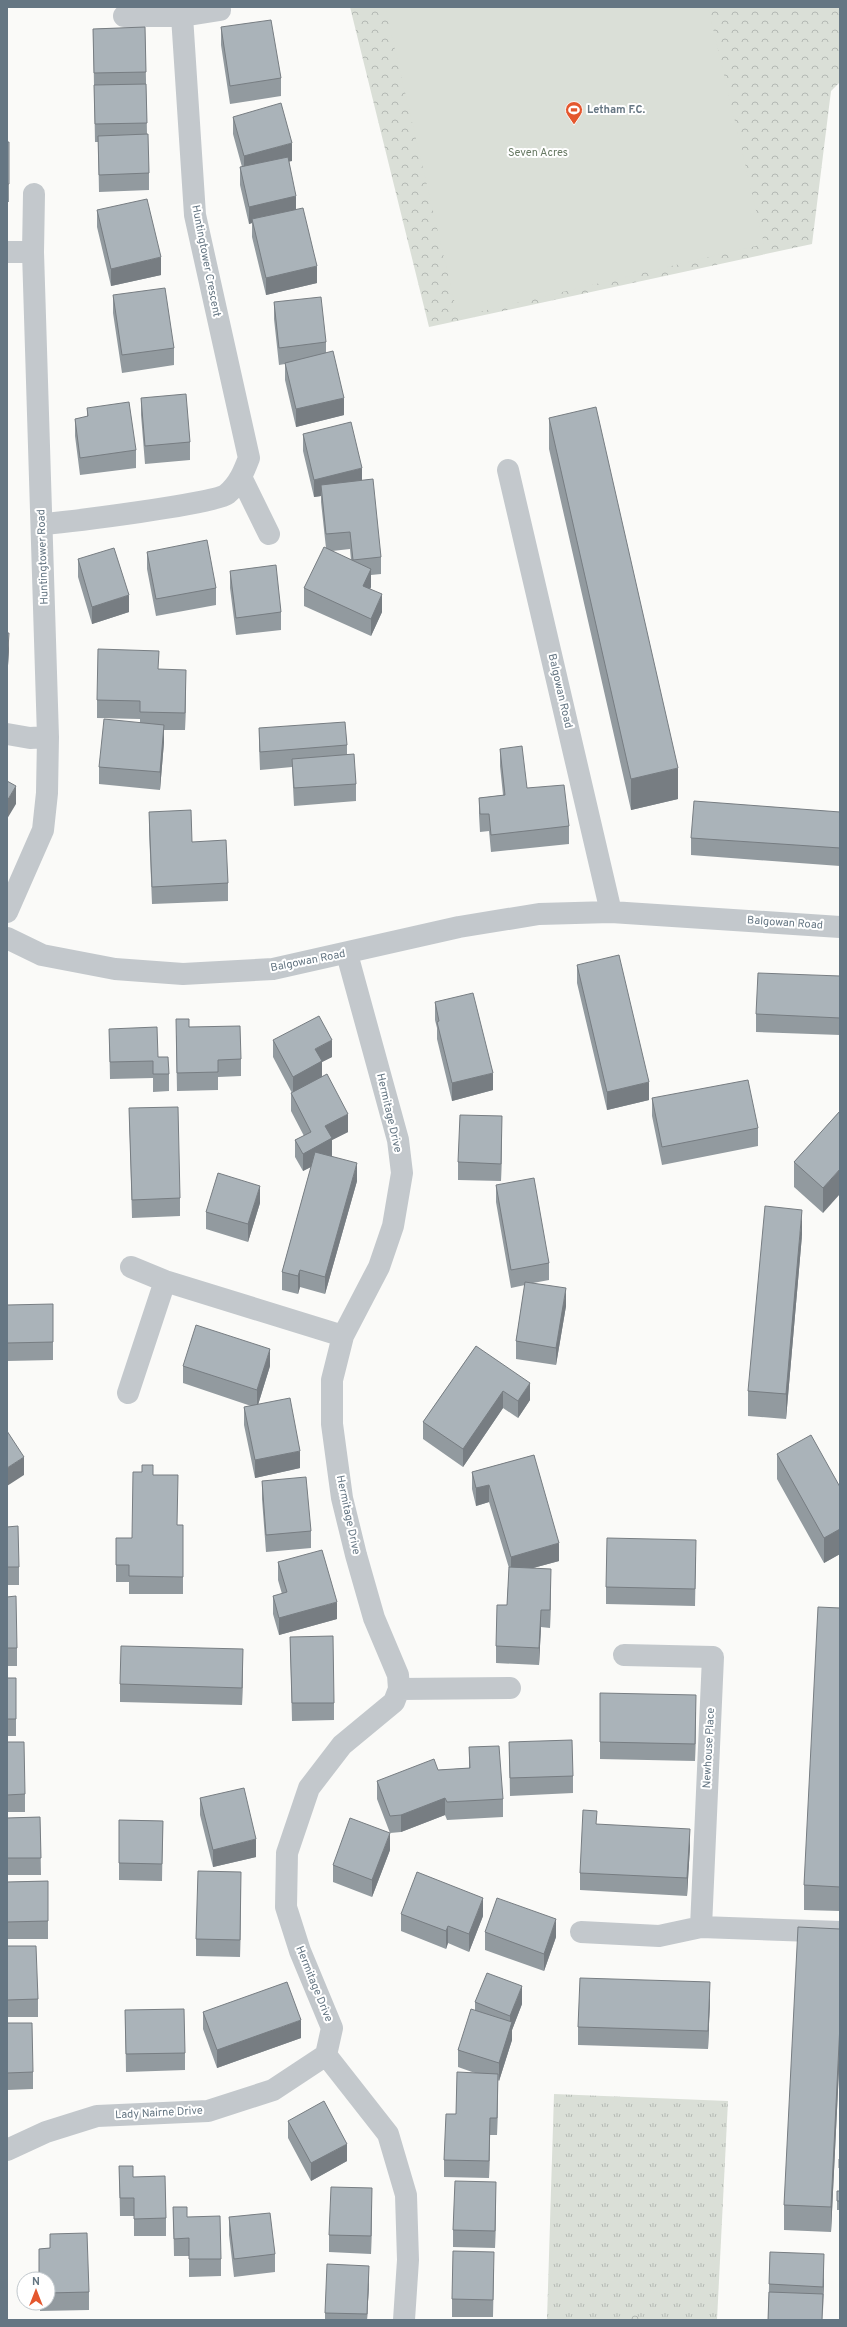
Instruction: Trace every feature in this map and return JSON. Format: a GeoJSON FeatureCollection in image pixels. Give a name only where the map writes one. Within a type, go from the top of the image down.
{"type":"FeatureCollection","features":[{"type":"Feature","properties":{"kind":"street"},"geometry":{"type":"LineString","coordinates":[[124,16],[182,16],[220,10]]}},
{"type":"Feature","properties":{"kind":"street","name":"Huntingtower Crescent"},"geometry":{"type":"LineString","coordinates":[[43,524],[196,503],[226,495],[241,478],[249,458],[195,215],[182,16]]}},
{"type":"Feature","properties":{"kind":"street","name":"Huntingtower Road"},"geometry":{"type":"LineString","coordinates":[[7,912],[43,830],[47,793],[48,737],[43,524],[33,252],[34,194]]}},
{"type":"Feature","properties":{"kind":"street"},"geometry":{"type":"LineString","coordinates":[[7,252],[33,252]]}},
{"type":"Feature","properties":{"kind":"street","name":"Balgowan Road"},"geometry":{"type":"LineString","coordinates":[[508,470],[611,912]]}},
{"type":"Feature","properties":{"kind":"street"},"geometry":{"type":"LineString","coordinates":[[241,478],[269,534]]}},
{"type":"Feature","properties":{"kind":"street"},"geometry":{"type":"LineString","coordinates":[[7,734],[30,738],[48,737]]}},
{"type":"Feature","properties":{"kind":"street","name":"Balgowan Road"},"geometry":{"type":"LineString","coordinates":[[7,938],[42,955],[115,969],[150,973],[183,974],[273,969],[347,954],[459,927],[539,914],[611,912],[840,927]]}},
{"type":"Feature","properties":{"kind":"street","name":"Hermitage Drive"},"geometry":{"type":"LineString","coordinates":[[326,2055],[332,2028],[300,1951],[286,1908],[287,1854],[309,1788],[342,1745],[394,1702],[399,1689],[398,1675],[374,1618],[342,1498],[332,1424],[332,1380],[343,1336],[379,1267],[393,1226],[402,1174],[398,1140],[347,954]]}},
{"type":"Feature","properties":{"kind":"street"},"geometry":{"type":"LineString","coordinates":[[131,1267],[165,1281],[343,1336]]}},
{"type":"Feature","properties":{"kind":"street"},"geometry":{"type":"LineString","coordinates":[[128,1393],[165,1281]]}},
{"type":"Feature","properties":{"kind":"street","name":"Newhouse Place"},"geometry":{"type":"LineString","coordinates":[[624,1654],[713,1657],[701,1927]]}},
{"type":"Feature","properties":{"kind":"street"},"geometry":{"type":"LineString","coordinates":[[399,1689],[510,1688]]}},
{"type":"Feature","properties":{"kind":"street"},"geometry":{"type":"LineString","coordinates":[[581,1932],[659,1936],[701,1927],[840,1932]]}},
{"type":"Feature","properties":{"kind":"street"},"geometry":{"type":"LineString","coordinates":[[326,2055],[388,2134],[406,2195],[408,2260],[404,2320]]}},
{"type":"Feature","properties":{"kind":"street","name":"Lady Nairne Drive"},"geometry":{"type":"LineString","coordinates":[[7,2150],[46,2132],[98,2116],[208,2111],[273,2090],[326,2055]]}},
{"type":"Feature","properties":{"kind":"green space","name":"Letham F.C."},"geometry":{"type":"Polygon","coordinates":[[[350,7],[840,7],[840,82],[831,91],[812,244],[429,327],[350,7]]]}},
{"type":"Feature","properties":{"kind":"green space","name":"Letham F.C."},"geometry":{"type":"Polygon","coordinates":[[[385,7],[708,7],[764,244],[458,317],[385,7]]]}},
{"type":"Feature","properties":{"kind":"green space"},"geometry":{"type":"Polygon","coordinates":[[[554,2094],[728,2101],[717,2320],[547,2320],[554,2094]]]}},
{"type":"Feature","properties":{"kind":"green space"},"geometry":{"type":"Polygon","coordinates":[[[622,2311],[638,2316],[639,2320],[618,2320],[622,2311]]]}},
{"type":"Feature","properties":{"kind":"building"},"geometry":{"type":"Polygon","coordinates":[[[271,20],[281,78],[230,86],[221,27],[271,20]]]}},
{"type":"Feature","properties":{"kind":"building"},"geometry":{"type":"Polygon","coordinates":[[[145,27],[146,72],[94,73],[93,29],[145,27]]]}},
{"type":"Feature","properties":{"kind":"building"},"geometry":{"type":"Polygon","coordinates":[[[146,84],[147,123],[95,124],[94,85],[146,84]]]}},
{"type":"Feature","properties":{"kind":"building"},"geometry":{"type":"Polygon","coordinates":[[[281,103],[292,143],[244,156],[233,117],[281,103]]]}},
{"type":"Feature","properties":{"kind":"building"},"geometry":{"type":"Polygon","coordinates":[[[148,134],[149,173],[99,175],[98,136],[148,134]]]}},
{"type":"Feature","properties":{"kind":"building"},"geometry":{"type":"Polygon","coordinates":[[[7,142],[9,142],[9,184],[7,184],[7,142]]]}},
{"type":"Feature","properties":{"kind":"building"},"geometry":{"type":"Polygon","coordinates":[[[288,157],[296,196],[249,207],[240,167],[288,157]]]}},
{"type":"Feature","properties":{"kind":"building"},"geometry":{"type":"Polygon","coordinates":[[[147,199],[161,257],[111,269],[97,210],[147,199]]]}},
{"type":"Feature","properties":{"kind":"building"},"geometry":{"type":"Polygon","coordinates":[[[303,208],[317,266],[266,278],[252,219],[303,208]]]}},
{"type":"Feature","properties":{"kind":"building"},"geometry":{"type":"Polygon","coordinates":[[[165,288],[174,348],[122,355],[113,295],[165,288]]]}},
{"type":"Feature","properties":{"kind":"building"},"geometry":{"type":"Polygon","coordinates":[[[321,297],[326,342],[279,348],[274,302],[321,297]]]}},
{"type":"Feature","properties":{"kind":"building"},"geometry":{"type":"Polygon","coordinates":[[[333,351],[344,398],[296,409],[285,363],[333,351]]]}},
{"type":"Feature","properties":{"kind":"building"},"geometry":{"type":"Polygon","coordinates":[[[186,394],[190,442],[145,446],[141,398],[186,394]]]}},
{"type":"Feature","properties":{"kind":"building"},"geometry":{"type":"Polygon","coordinates":[[[129,402],[136,450],[80,458],[75,419],[88,416],[87,408],[129,402]]]}},
{"type":"Feature","properties":{"kind":"building"},"geometry":{"type":"Polygon","coordinates":[[[596,407],[678,768],[631,779],[549,418],[596,407]]]}},
{"type":"Feature","properties":{"kind":"building"},"geometry":{"type":"Polygon","coordinates":[[[351,422],[362,468],[314,480],[303,434],[351,422]]]}},
{"type":"Feature","properties":{"kind":"building"},"geometry":{"type":"Polygon","coordinates":[[[373,479],[381,557],[353,560],[350,532],[326,534],[321,485],[373,479]]]}},
{"type":"Feature","properties":{"kind":"building"},"geometry":{"type":"Polygon","coordinates":[[[207,540],[216,588],[156,599],[147,552],[207,540]]]}},
{"type":"Feature","properties":{"kind":"building"},"geometry":{"type":"Polygon","coordinates":[[[324,547],[371,569],[363,586],[382,594],[371,619],[304,588],[324,547]]]}},
{"type":"Feature","properties":{"kind":"building"},"geometry":{"type":"Polygon","coordinates":[[[114,548],[129,595],[92,607],[78,559],[114,548]]]}},
{"type":"Feature","properties":{"kind":"building"},"geometry":{"type":"Polygon","coordinates":[[[276,565],[281,612],[236,618],[230,571],[276,565]]]}},
{"type":"Feature","properties":{"kind":"building"},"geometry":{"type":"Polygon","coordinates":[[[7,633],[9,633],[7,664],[7,633]]]}},
{"type":"Feature","properties":{"kind":"building"},"geometry":{"type":"Polygon","coordinates":[[[98,649],[159,651],[158,669],[186,670],[185,713],[140,712],[140,701],[97,700],[98,649]]]}},
{"type":"Feature","properties":{"kind":"building"},"geometry":{"type":"Polygon","coordinates":[[[104,719],[164,725],[160,772],[99,767],[104,719]]]}},
{"type":"Feature","properties":{"kind":"building"},"geometry":{"type":"Polygon","coordinates":[[[345,722],[347,745],[260,752],[259,728],[345,722]]]}},
{"type":"Feature","properties":{"kind":"building"},"geometry":{"type":"Polygon","coordinates":[[[522,746],[527,788],[564,785],[569,826],[491,835],[489,814],[480,814],[479,798],[505,795],[500,749],[522,746]]]}},
{"type":"Feature","properties":{"kind":"building"},"geometry":{"type":"Polygon","coordinates":[[[354,754],[356,784],[294,788],[292,759],[354,754]]]}},
{"type":"Feature","properties":{"kind":"building"},"geometry":{"type":"Polygon","coordinates":[[[7,781],[16,786],[7,801],[7,781]]]}},
{"type":"Feature","properties":{"kind":"building"},"geometry":{"type":"Polygon","coordinates":[[[694,801],[840,812],[840,848],[691,838],[694,801]]]}},
{"type":"Feature","properties":{"kind":"building"},"geometry":{"type":"Polygon","coordinates":[[[191,810],[192,842],[226,840],[228,883],[152,887],[149,812],[191,810]]]}},
{"type":"Feature","properties":{"kind":"building"},"geometry":{"type":"Polygon","coordinates":[[[619,955],[649,1082],[607,1092],[577,965],[619,955]]]}},
{"type":"Feature","properties":{"kind":"building"},"geometry":{"type":"Polygon","coordinates":[[[758,973],[840,976],[840,1018],[756,1014],[758,973]]]}},
{"type":"Feature","properties":{"kind":"building"},"geometry":{"type":"Polygon","coordinates":[[[473,993],[493,1073],[452,1083],[437,1022],[439,1021],[435,1002],[473,993]]]}},
{"type":"Feature","properties":{"kind":"building"},"geometry":{"type":"Polygon","coordinates":[[[319,1016],[332,1040],[315,1049],[322,1061],[293,1077],[273,1040],[319,1016]]]}},
{"type":"Feature","properties":{"kind":"building"},"geometry":{"type":"Polygon","coordinates":[[[176,1019],[189,1019],[189,1027],[240,1026],[241,1059],[218,1060],[218,1072],[177,1073],[176,1019]]]}},
{"type":"Feature","properties":{"kind":"building"},"geometry":{"type":"Polygon","coordinates":[[[157,1027],[158,1057],[168,1057],[169,1074],[153,1074],[153,1061],[110,1062],[109,1029],[157,1027]]]}},
{"type":"Feature","properties":{"kind":"building"},"geometry":{"type":"Polygon","coordinates":[[[327,1074],[348,1114],[325,1126],[332,1138],[303,1154],[295,1140],[311,1132],[291,1093],[327,1074]]]}},
{"type":"Feature","properties":{"kind":"building"},"geometry":{"type":"Polygon","coordinates":[[[748,1080],[758,1128],[662,1147],[652,1098],[748,1080]]]}},
{"type":"Feature","properties":{"kind":"building"},"geometry":{"type":"Polygon","coordinates":[[[178,1107],[180,1198],[132,1200],[129,1108],[178,1107]]]}},
{"type":"Feature","properties":{"kind":"building"},"geometry":{"type":"Polygon","coordinates":[[[840,1111],[840,1169],[823,1188],[794,1162],[840,1111]]]}},
{"type":"Feature","properties":{"kind":"building"},"geometry":{"type":"Polygon","coordinates":[[[460,1115],[502,1116],[501,1164],[458,1162],[460,1115]]]}},
{"type":"Feature","properties":{"kind":"building"},"geometry":{"type":"Polygon","coordinates":[[[315,1152],[357,1163],[325,1277],[300,1270],[298,1276],[282,1272],[315,1152]]]}},
{"type":"Feature","properties":{"kind":"building"},"geometry":{"type":"Polygon","coordinates":[[[218,1173],[260,1186],[248,1224],[206,1212],[218,1173]]]}},
{"type":"Feature","properties":{"kind":"building"},"geometry":{"type":"Polygon","coordinates":[[[534,1178],[549,1263],[511,1270],[496,1185],[534,1178]]]}},
{"type":"Feature","properties":{"kind":"building"},"geometry":{"type":"Polygon","coordinates":[[[765,1206],[802,1210],[786,1394],[748,1391],[765,1206]]]}},
{"type":"Feature","properties":{"kind":"building"},"geometry":{"type":"Polygon","coordinates":[[[525,1282],[566,1288],[556,1348],[516,1341],[525,1282]]]}},
{"type":"Feature","properties":{"kind":"building"},"geometry":{"type":"Polygon","coordinates":[[[53,1304],[53,1342],[7,1343],[7,1305],[53,1304]]]}},
{"type":"Feature","properties":{"kind":"building"},"geometry":{"type":"Polygon","coordinates":[[[196,1325],[270,1349],[257,1390],[183,1366],[196,1325]]]}},
{"type":"Feature","properties":{"kind":"building"},"geometry":{"type":"Polygon","coordinates":[[[476,1346],[530,1383],[518,1401],[503,1391],[463,1449],[423,1422],[476,1346]]]}},
{"type":"Feature","properties":{"kind":"building"},"geometry":{"type":"Polygon","coordinates":[[[290,1398],[300,1451],[255,1460],[244,1407],[290,1398]]]}},
{"type":"Feature","properties":{"kind":"building"},"geometry":{"type":"Polygon","coordinates":[[[7,1431],[24,1457],[7,1468],[7,1431]]]}},
{"type":"Feature","properties":{"kind":"building"},"geometry":{"type":"Polygon","coordinates":[[[811,1435],[840,1487],[840,1529],[824,1538],[777,1454],[811,1435]]]}},
{"type":"Feature","properties":{"kind":"building"},"geometry":{"type":"Polygon","coordinates":[[[534,1455],[559,1543],[511,1557],[489,1485],[476,1488],[472,1472],[534,1455]]]}},
{"type":"Feature","properties":{"kind":"building"},"geometry":{"type":"Polygon","coordinates":[[[142,1465],[153,1465],[153,1475],[178,1475],[177,1525],[183,1525],[183,1577],[129,1576],[129,1565],[116,1565],[116,1538],[132,1538],[133,1472],[142,1472],[142,1465]]]}},
{"type":"Feature","properties":{"kind":"building"},"geometry":{"type":"Polygon","coordinates":[[[306,1477],[311,1531],[266,1535],[262,1481],[306,1477]]]}},
{"type":"Feature","properties":{"kind":"building"},"geometry":{"type":"Polygon","coordinates":[[[18,1526],[19,1567],[7,1567],[7,1527],[18,1526]]]}},
{"type":"Feature","properties":{"kind":"building"},"geometry":{"type":"Polygon","coordinates":[[[607,1538],[696,1540],[695,1589],[606,1587],[607,1538]]]}},
{"type":"Feature","properties":{"kind":"building"},"geometry":{"type":"Polygon","coordinates":[[[322,1550],[337,1602],[279,1618],[273,1596],[287,1592],[278,1562],[322,1550]]]}},
{"type":"Feature","properties":{"kind":"building"},"geometry":{"type":"Polygon","coordinates":[[[509,1567],[551,1569],[550,1610],[541,1610],[539,1648],[496,1646],[497,1605],[507,1605],[509,1567]]]}},
{"type":"Feature","properties":{"kind":"building"},"geometry":{"type":"Polygon","coordinates":[[[16,1596],[17,1648],[7,1648],[7,1597],[16,1596]]]}},
{"type":"Feature","properties":{"kind":"building"},"geometry":{"type":"Polygon","coordinates":[[[818,1607],[840,1608],[840,1887],[804,1885],[818,1607]]]}},
{"type":"Feature","properties":{"kind":"building"},"geometry":{"type":"Polygon","coordinates":[[[333,1636],[334,1703],[292,1703],[290,1637],[333,1636]]]}},
{"type":"Feature","properties":{"kind":"building"},"geometry":{"type":"Polygon","coordinates":[[[121,1646],[243,1649],[242,1688],[120,1684],[121,1646]]]}},
{"type":"Feature","properties":{"kind":"building"},"geometry":{"type":"Polygon","coordinates":[[[7,1678],[16,1678],[16,1719],[7,1719],[7,1678]]]}},
{"type":"Feature","properties":{"kind":"building"},"geometry":{"type":"Polygon","coordinates":[[[600,1693],[696,1695],[695,1744],[600,1742],[600,1693]]]}},
{"type":"Feature","properties":{"kind":"building"},"geometry":{"type":"Polygon","coordinates":[[[572,1740],[573,1776],[510,1778],[509,1742],[572,1740]]]}},
{"type":"Feature","properties":{"kind":"building"},"geometry":{"type":"Polygon","coordinates":[[[7,1742],[24,1742],[25,1794],[7,1795],[7,1742]]]}},
{"type":"Feature","properties":{"kind":"building"},"geometry":{"type":"Polygon","coordinates":[[[499,1746],[503,1799],[447,1802],[445,1798],[401,1815],[390,1816],[377,1781],[434,1759],[438,1770],[470,1768],[469,1747],[499,1746]]]}},
{"type":"Feature","properties":{"kind":"building"},"geometry":{"type":"Polygon","coordinates":[[[244,1788],[256,1839],[213,1850],[200,1798],[244,1788]]]}},
{"type":"Feature","properties":{"kind":"building"},"geometry":{"type":"Polygon","coordinates":[[[583,1810],[597,1811],[596,1824],[690,1829],[687,1878],[580,1873],[583,1810]]]}},
{"type":"Feature","properties":{"kind":"building"},"geometry":{"type":"Polygon","coordinates":[[[40,1817],[41,1858],[7,1858],[7,1818],[40,1817]]]}},
{"type":"Feature","properties":{"kind":"building"},"geometry":{"type":"Polygon","coordinates":[[[350,1818],[390,1833],[372,1880],[333,1865],[350,1818]]]}},
{"type":"Feature","properties":{"kind":"building"},"geometry":{"type":"Polygon","coordinates":[[[119,1820],[163,1821],[162,1864],[119,1863],[119,1820]]]}},
{"type":"Feature","properties":{"kind":"building"},"geometry":{"type":"Polygon","coordinates":[[[198,1871],[241,1872],[240,1940],[196,1939],[198,1871]]]}},
{"type":"Feature","properties":{"kind":"building"},"geometry":{"type":"Polygon","coordinates":[[[417,1872],[483,1898],[469,1934],[448,1926],[446,1931],[401,1914],[417,1872]]]}},
{"type":"Feature","properties":{"kind":"building"},"geometry":{"type":"Polygon","coordinates":[[[48,1881],[48,1921],[7,1922],[7,1882],[48,1881]]]}},
{"type":"Feature","properties":{"kind":"building"},"geometry":{"type":"Polygon","coordinates":[[[497,1898],[556,1919],[544,1954],[485,1932],[497,1898]]]}},
{"type":"Feature","properties":{"kind":"building"},"geometry":{"type":"Polygon","coordinates":[[[798,1927],[840,1929],[840,2024],[831,2207],[784,2205],[798,1927]]]}},
{"type":"Feature","properties":{"kind":"building"},"geometry":{"type":"Polygon","coordinates":[[[7,1946],[36,1946],[38,1999],[7,2000],[7,1946]]]}},
{"type":"Feature","properties":{"kind":"building"},"geometry":{"type":"Polygon","coordinates":[[[487,1973],[522,1986],[510,2016],[475,2002],[487,1973]]]}},
{"type":"Feature","properties":{"kind":"building"},"geometry":{"type":"Polygon","coordinates":[[[580,1978],[710,1982],[708,2031],[578,2027],[580,1978]]]}},
{"type":"Feature","properties":{"kind":"building"},"geometry":{"type":"Polygon","coordinates":[[[287,1982],[301,2020],[217,2050],[203,2012],[287,1982]]]}},
{"type":"Feature","properties":{"kind":"building"},"geometry":{"type":"Polygon","coordinates":[[[184,2009],[185,2053],[126,2054],[125,2010],[184,2009]]]}},
{"type":"Feature","properties":{"kind":"building"},"geometry":{"type":"Polygon","coordinates":[[[471,2009],[512,2022],[499,2063],[458,2050],[471,2009]]]}},
{"type":"Feature","properties":{"kind":"building"},"geometry":{"type":"Polygon","coordinates":[[[7,2023],[32,2023],[33,2072],[7,2073],[7,2023]]]}},
{"type":"Feature","properties":{"kind":"building"},"geometry":{"type":"Polygon","coordinates":[[[457,2072],[498,2074],[497,2118],[490,2118],[489,2161],[444,2160],[446,2114],[456,2114],[457,2072]]]}},
{"type":"Feature","properties":{"kind":"building"},"geometry":{"type":"Polygon","coordinates":[[[324,2101],[347,2144],[311,2163],[288,2121],[324,2101]]]}},
{"type":"Feature","properties":{"kind":"building"},"geometry":{"type":"Polygon","coordinates":[[[119,2166],[133,2166],[133,2177],[165,2176],[166,2218],[134,2219],[134,2198],[120,2198],[119,2166]]]}},
{"type":"Feature","properties":{"kind":"building"},"geometry":{"type":"Polygon","coordinates":[[[455,2181],[496,2182],[495,2231],[453,2230],[455,2181]]]}},
{"type":"Feature","properties":{"kind":"building"},"geometry":{"type":"Polygon","coordinates":[[[331,2187],[372,2188],[371,2236],[329,2235],[331,2187]]]}},
{"type":"Feature","properties":{"kind":"building"},"geometry":{"type":"Polygon","coordinates":[[[837,2191],[840,2191],[840,2201],[837,2201],[837,2191]]]}},
{"type":"Feature","properties":{"kind":"building"},"geometry":{"type":"Polygon","coordinates":[[[173,2207],[187,2207],[187,2217],[220,2216],[221,2259],[189,2259],[189,2238],[174,2239],[173,2207]]]}},
{"type":"Feature","properties":{"kind":"building"},"geometry":{"type":"Polygon","coordinates":[[[270,2213],[275,2254],[234,2259],[229,2217],[270,2213]]]}},
{"type":"Feature","properties":{"kind":"building"},"geometry":{"type":"Polygon","coordinates":[[[87,2233],[89,2292],[56,2293],[56,2271],[39,2271],[39,2249],[50,2248],[50,2234],[87,2233]]]}},
{"type":"Feature","properties":{"kind":"building"},"geometry":{"type":"Polygon","coordinates":[[[453,2251],[494,2252],[493,2300],[452,2299],[453,2251]]]}},
{"type":"Feature","properties":{"kind":"building"},"geometry":{"type":"Polygon","coordinates":[[[770,2252],[824,2254],[823,2287],[769,2284],[770,2252]]]}},
{"type":"Feature","properties":{"kind":"building"},"geometry":{"type":"Polygon","coordinates":[[[327,2264],[369,2266],[367,2314],[325,2313],[327,2264]]]}},
{"type":"Feature","properties":{"kind":"building"},"geometry":{"type":"Polygon","coordinates":[[[769,2292],[823,2294],[822,2320],[768,2320],[769,2292]]]}},
{"type":"Feature","properties":{"kind":"place","name":"Letham F.C."},"geometry":{"type":"Point","coordinates":[574,125]}},
{"type":"Feature","properties":{"kind":"park label","name":"Seven Acres"},"geometry":{"type":"Point","coordinates":[538,153]}}]}
